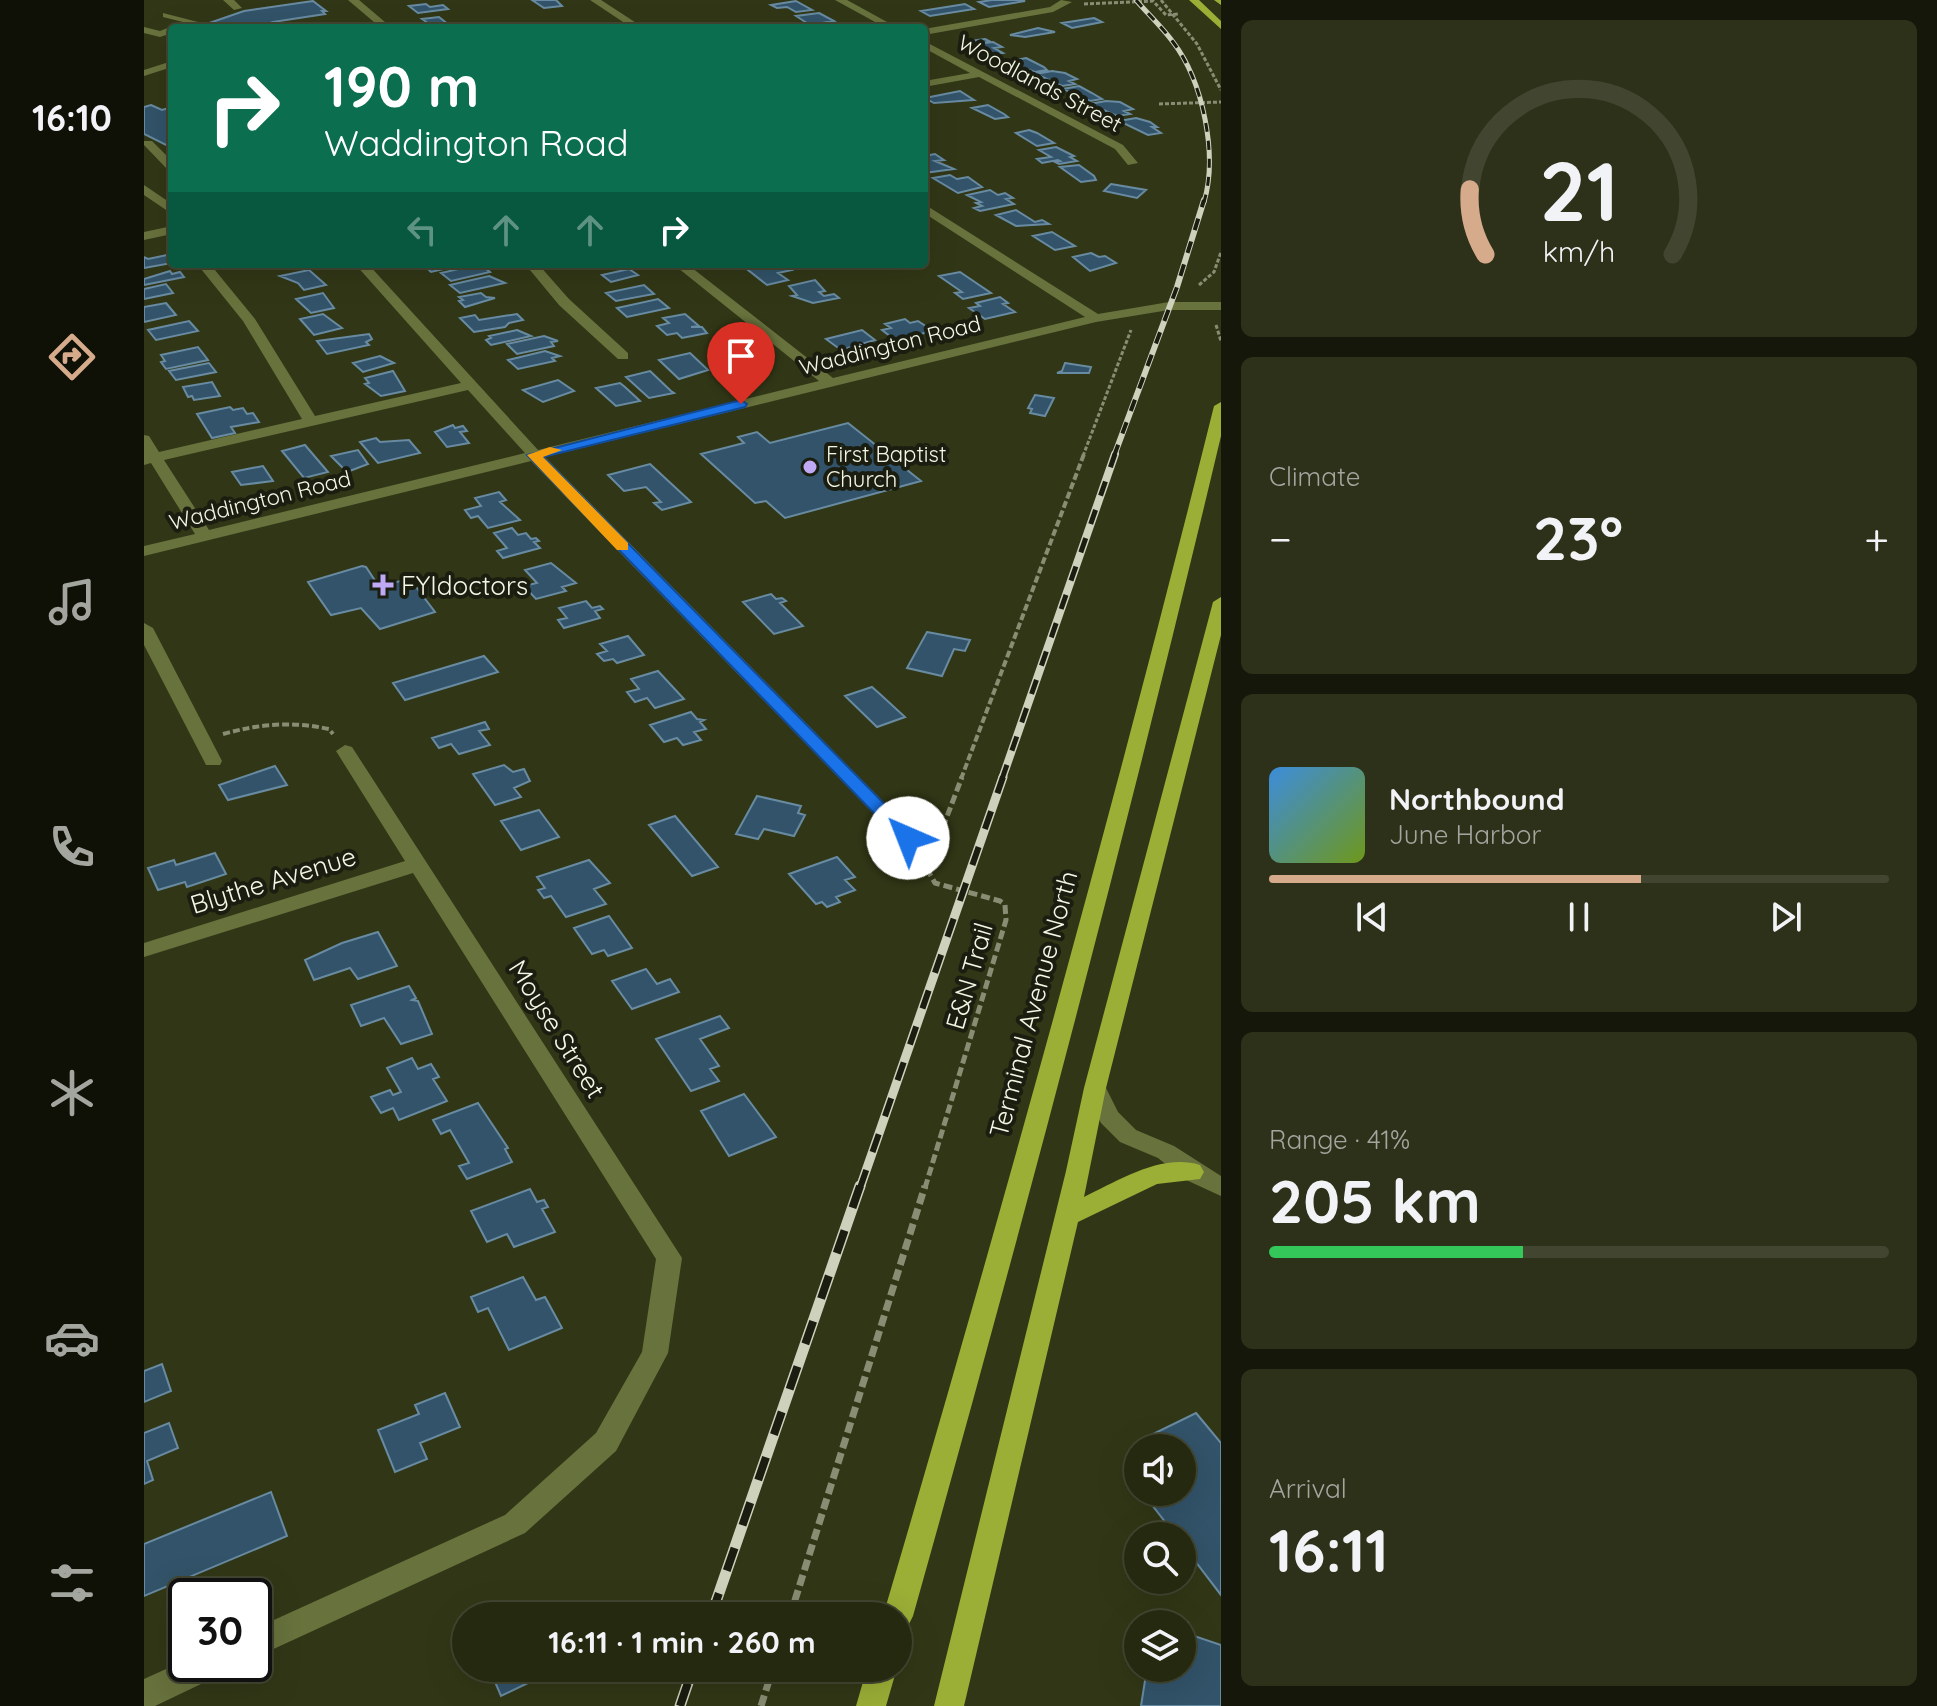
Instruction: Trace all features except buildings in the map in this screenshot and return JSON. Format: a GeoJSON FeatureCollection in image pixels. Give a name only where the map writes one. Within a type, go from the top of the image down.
{"type":"FeatureCollection","features":[{"type":"Feature","properties":{"kind":"main road"},"geometry":{"type":"LineString","coordinates":[[1194,0],[1221,26]]}},
{"type":"Feature","properties":{"kind":"main road"},"geometry":{"type":"LineString","coordinates":[[1206,10],[1220,5]]}},
{"type":"Feature","properties":{"kind":"main road","name":"Terminal Avenue North"},"geometry":{"type":"LineString","coordinates":[[902,1602],[954,1421],[1156,673],[1221,406]]}},
{"type":"Feature","properties":{"kind":"main road"},"geometry":{"type":"LineString","coordinates":[[949,1706],[1078,1171],[1095,1088],[1221,602]]}},
{"type":"Feature","properties":{"kind":"main road"},"geometry":{"type":"LineString","coordinates":[[1065,1217],[1154,1175],[1192,1172]]}},
{"type":"Feature","properties":{"kind":"main road"},"geometry":{"type":"LineString","coordinates":[[871,1706],[878,1682]]}},
{"type":"Feature","properties":{"kind":"street"},"geometry":{"type":"LineString","coordinates":[[228,0],[237,8]]}},
{"type":"Feature","properties":{"kind":"street"},"geometry":{"type":"LineString","coordinates":[[353,0],[382,24]]}},
{"type":"Feature","properties":{"kind":"street"},"geometry":{"type":"LineString","coordinates":[[595,0],[633,24]]}},
{"type":"Feature","properties":{"kind":"street"},"geometry":{"type":"LineString","coordinates":[[840,0],[885,24]]}},
{"type":"Feature","properties":{"kind":"street"},"geometry":{"type":"LineString","coordinates":[[928,31],[1053,9],[1066,1]]}},
{"type":"Feature","properties":{"kind":"street"},"geometry":{"type":"LineString","coordinates":[[166,15],[193,22],[188,24]]}},
{"type":"Feature","properties":{"kind":"street"},"geometry":{"type":"LineString","coordinates":[[144,30],[160,34],[168,31]]}},
{"type":"Feature","properties":{"kind":"street","name":"Woodlands Street"},"geometry":{"type":"LineString","coordinates":[[928,46],[1119,147],[1132,163]]}},
{"type":"Feature","properties":{"kind":"street"},"geometry":{"type":"LineString","coordinates":[[144,73],[168,65]]}},
{"type":"Feature","properties":{"kind":"street"},"geometry":{"type":"LineString","coordinates":[[160,68],[168,77]]}},
{"type":"Feature","properties":{"kind":"street"},"geometry":{"type":"LineString","coordinates":[[928,83],[980,74]]}},
{"type":"Feature","properties":{"kind":"street"},"geometry":{"type":"LineString","coordinates":[[148,143],[168,163]]}},
{"type":"Feature","properties":{"kind":"street"},"geometry":{"type":"LineString","coordinates":[[144,189],[168,207]]}},
{"type":"Feature","properties":{"kind":"street"},"geometry":{"type":"LineString","coordinates":[[928,211],[1096,318]]}},
{"type":"Feature","properties":{"kind":"street"},"geometry":{"type":"LineString","coordinates":[[144,236],[168,232]]}},
{"type":"Feature","properties":{"kind":"street"},"geometry":{"type":"LineString","coordinates":[[207,268],[226,287],[270,351],[310,421]]}},
{"type":"Feature","properties":{"kind":"street"},"geometry":{"type":"LineString","coordinates":[[365,268],[533,455],[908,838]]}},
{"type":"Feature","properties":{"kind":"street"},"geometry":{"type":"LineString","coordinates":[[534,268],[564,302],[623,356]]}},
{"type":"Feature","properties":{"kind":"street"},"geometry":{"type":"LineString","coordinates":[[684,268],[830,383]]}},
{"type":"Feature","properties":{"kind":"street","name":"Waddington Road"},"geometry":{"type":"LineString","coordinates":[[144,551],[1096,318],[1221,296]]}},
{"type":"Feature","properties":{"kind":"street","name":"Waddington Road"},"geometry":{"type":"LineString","coordinates":[[1181,305],[1221,306]]}},
{"type":"Feature","properties":{"kind":"street"},"geometry":{"type":"LineString","coordinates":[[149,458],[470,385]]}},
{"type":"Feature","properties":{"kind":"street"},"geometry":{"type":"LineString","coordinates":[[144,439],[149,458],[204,536]]}},
{"type":"Feature","properties":{"kind":"street"},"geometry":{"type":"LineString","coordinates":[[144,628],[213,761]]}},
{"type":"Feature","properties":{"kind":"street","name":"Moyse Street"},"geometry":{"type":"LineString","coordinates":[[272,1636],[515,1524],[606,1442],[655,1353],[669,1258],[345,751]]}},
{"type":"Feature","properties":{"kind":"street","name":"Blythe Avenue"},"geometry":{"type":"LineString","coordinates":[[144,950],[419,864]]}},
{"type":"Feature","properties":{"kind":"street"},"geometry":{"type":"LineString","coordinates":[[1095,1088],[1109,1117],[1128,1136],[1166,1152],[1192,1172],[1221,1187]]}},
{"type":"Feature","properties":{"kind":"street"},"geometry":{"type":"LineString","coordinates":[[144,1695],[172,1682]]}},
{"type":"Feature","properties":{"kind":"path"},"geometry":{"type":"LineString","coordinates":[[1066,1],[1100,6],[1149,0],[1166,15],[1184,12]]}},
{"type":"Feature","properties":{"kind":"path"},"geometry":{"type":"LineString","coordinates":[[1161,0],[1197,44],[1221,90]]}},
{"type":"Feature","properties":{"kind":"path"},"geometry":{"type":"LineString","coordinates":[[1159,104],[1221,102]]}},
{"type":"Feature","properties":{"kind":"path","name":"E&N Trail"},"geometry":{"type":"LineString","coordinates":[[794,1602],[1006,920],[1005,905],[1000,901],[935,883],[927,869],[1133,320]]}},
{"type":"Feature","properties":{"kind":"path"},"geometry":{"type":"LineString","coordinates":[[201,740],[267,722],[298,722],[329,729],[345,751]]}},
{"type":"Feature","properties":{"kind":"path"},"geometry":{"type":"LineString","coordinates":[[761,1706],[769,1682]]}},
{"type":"Feature","properties":{"kind":"railway"},"geometry":{"type":"LineString","coordinates":[[1136,0],[1184,58],[1200,97],[1209,163],[1204,202]]}},
{"type":"Feature","properties":{"kind":"railway"},"geometry":{"type":"LineString","coordinates":[[1114,456],[1177,287],[1204,200]]}},
{"type":"Feature","properties":{"kind":"railway"},"geometry":{"type":"LineString","coordinates":[[1002,779],[1115,454]]}},
{"type":"Feature","properties":{"kind":"railway"},"geometry":{"type":"LineString","coordinates":[[860,1188],[1003,777]]}},
{"type":"Feature","properties":{"kind":"railway"},"geometry":{"type":"LineString","coordinates":[[716,1602],[860,1186]]}},
{"type":"Feature","properties":{"kind":"railway"},"geometry":{"type":"LineString","coordinates":[[680,1706],[688,1682]]}},
{"type":"Feature","properties":{"kind":"slow traffic"},"geometry":{"type":"LineString","coordinates":[[555,450],[533,455],[623,546]]}},
{"type":"Feature","properties":{"kind":"place","name":"First Baptist Church"},"geometry":{"type":"Point","coordinates":[810,467]}},
{"type":"Feature","properties":{"kind":"place","name":"FYIdoctors"},"geometry":{"type":"Point","coordinates":[383,585]}},
{"type":"Feature","properties":{"kind":"route"},"geometry":{"type":"LineString","coordinates":[[741,404],[533,455],[908,838]]}}]}
